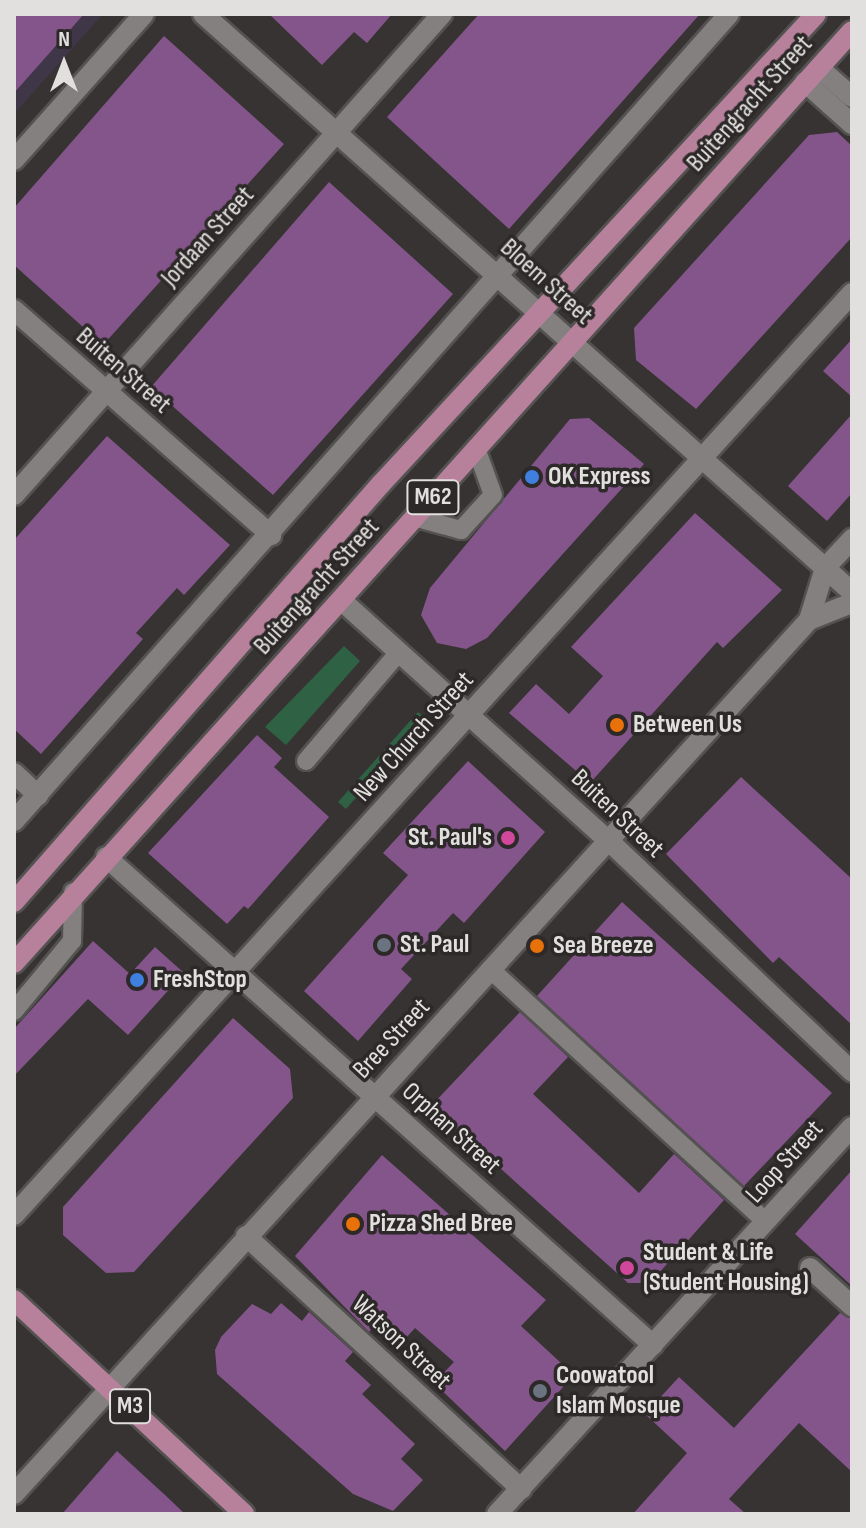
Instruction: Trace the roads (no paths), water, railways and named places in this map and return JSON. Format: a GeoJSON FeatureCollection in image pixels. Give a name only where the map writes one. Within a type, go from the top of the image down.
{"type":"FeatureCollection","features":[{"type":"Feature","properties":{"kind":"main road","name":"Buitengracht Street"},"geometry":{"type":"LineString","coordinates":[[14,902],[539,310],[816,14]]}},
{"type":"Feature","properties":{"kind":"main road","name":"Buitengracht Street"},"geometry":{"type":"LineString","coordinates":[[14,963],[73,892],[341,600],[571,340],[852,31]]}},
{"type":"Feature","properties":{"kind":"main road","name":"M3"},"geometry":{"type":"LineString","coordinates":[[14,1300],[244,1514]]}},
{"type":"Feature","properties":{"kind":"street"},"geometry":{"type":"LineString","coordinates":[[14,160],[144,14]]}},
{"type":"Feature","properties":{"kind":"street","name":"Bloem Street"},"geometry":{"type":"LineString","coordinates":[[203,14],[500,274],[852,592]]}},
{"type":"Feature","properties":{"kind":"street","name":"Jordaan Street"},"geometry":{"type":"LineString","coordinates":[[14,495],[442,14]]}},
{"type":"Feature","properties":{"kind":"street"},"geometry":{"type":"LineString","coordinates":[[14,821],[271,535],[729,14]]}},
{"type":"Feature","properties":{"kind":"street"},"geometry":{"type":"LineString","coordinates":[[812,75],[852,97]]}},
{"type":"Feature","properties":{"kind":"street"},"geometry":{"type":"LineString","coordinates":[[812,75],[852,124]]}},
{"type":"Feature","properties":{"kind":"street","name":"New Church Street"},"geometry":{"type":"LineString","coordinates":[[14,1215],[852,293]]}},
{"type":"Feature","properties":{"kind":"street","name":"Buiten Street"},"geometry":{"type":"LineString","coordinates":[[14,310],[271,535]]}},
{"type":"Feature","properties":{"kind":"street","name":"Bree Street"},"geometry":{"type":"LineString","coordinates":[[14,1494],[809,620],[825,568],[852,539]]}},
{"type":"Feature","properties":{"kind":"street","name":"Buiten Street"},"geometry":{"type":"LineString","coordinates":[[341,600],[609,841],[852,1072]]}},
{"type":"Feature","properties":{"kind":"street","name":"Bree Street"},"geometry":{"type":"LineString","coordinates":[[809,620],[852,603]]}},
{"type":"Feature","properties":{"kind":"street"},"geometry":{"type":"LineString","coordinates":[[14,773],[38,795]]}},
{"type":"Feature","properties":{"kind":"street","name":"Orphan Street"},"geometry":{"type":"LineString","coordinates":[[106,857],[237,970],[653,1345]]}},
{"type":"Feature","properties":{"kind":"street","name":"Loop Street"},"geometry":{"type":"LineString","coordinates":[[497,1514],[852,1127]]}},
{"type":"Feature","properties":{"kind":"street","name":"Watson Street"},"geometry":{"type":"LineString","coordinates":[[246,1236],[521,1489]]}},
{"type":"Feature","properties":{"kind":"street"},"geometry":{"type":"LineString","coordinates":[[810,1268],[852,1306]]}},
{"type":"Feature","properties":{"kind":"lane"},"geometry":{"type":"LineString","coordinates":[[414,517],[461,530],[493,495],[476,448]]}},
{"type":"Feature","properties":{"kind":"lane"},"geometry":{"type":"LineString","coordinates":[[306,761],[399,652]]}},
{"type":"Feature","properties":{"kind":"lane"},"geometry":{"type":"LineString","coordinates":[[14,1011],[72,941],[73,892]]}},
{"type":"Feature","properties":{"kind":"lane"},"geometry":{"type":"LineString","coordinates":[[490,969],[766,1222]]}},
{"type":"Feature","properties":{"kind":"place","name":"OK Express"},"geometry":{"type":"Point","coordinates":[532,477]}},
{"type":"Feature","properties":{"kind":"place","name":"Between Us"},"geometry":{"type":"Point","coordinates":[617,725]}},
{"type":"Feature","properties":{"kind":"place","name":"St. Paul's"},"geometry":{"type":"Point","coordinates":[508,838]}},
{"type":"Feature","properties":{"kind":"place","name":"St. Paul"},"geometry":{"type":"Point","coordinates":[384,945]}},
{"type":"Feature","properties":{"kind":"place","name":"Sea Breeze"},"geometry":{"type":"Point","coordinates":[537,946]}},
{"type":"Feature","properties":{"kind":"place","name":"FreshStop"},"geometry":{"type":"Point","coordinates":[137,980]}},
{"type":"Feature","properties":{"kind":"place","name":"Pizza Shed Bree"},"geometry":{"type":"Point","coordinates":[353,1224]}},
{"type":"Feature","properties":{"kind":"place","name":"Student & Life (Student Housing)"},"geometry":{"type":"Point","coordinates":[627,1268]}},
{"type":"Feature","properties":{"kind":"place","name":"Coowatool Islam Mosque"},"geometry":{"type":"Point","coordinates":[540,1391]}}]}
